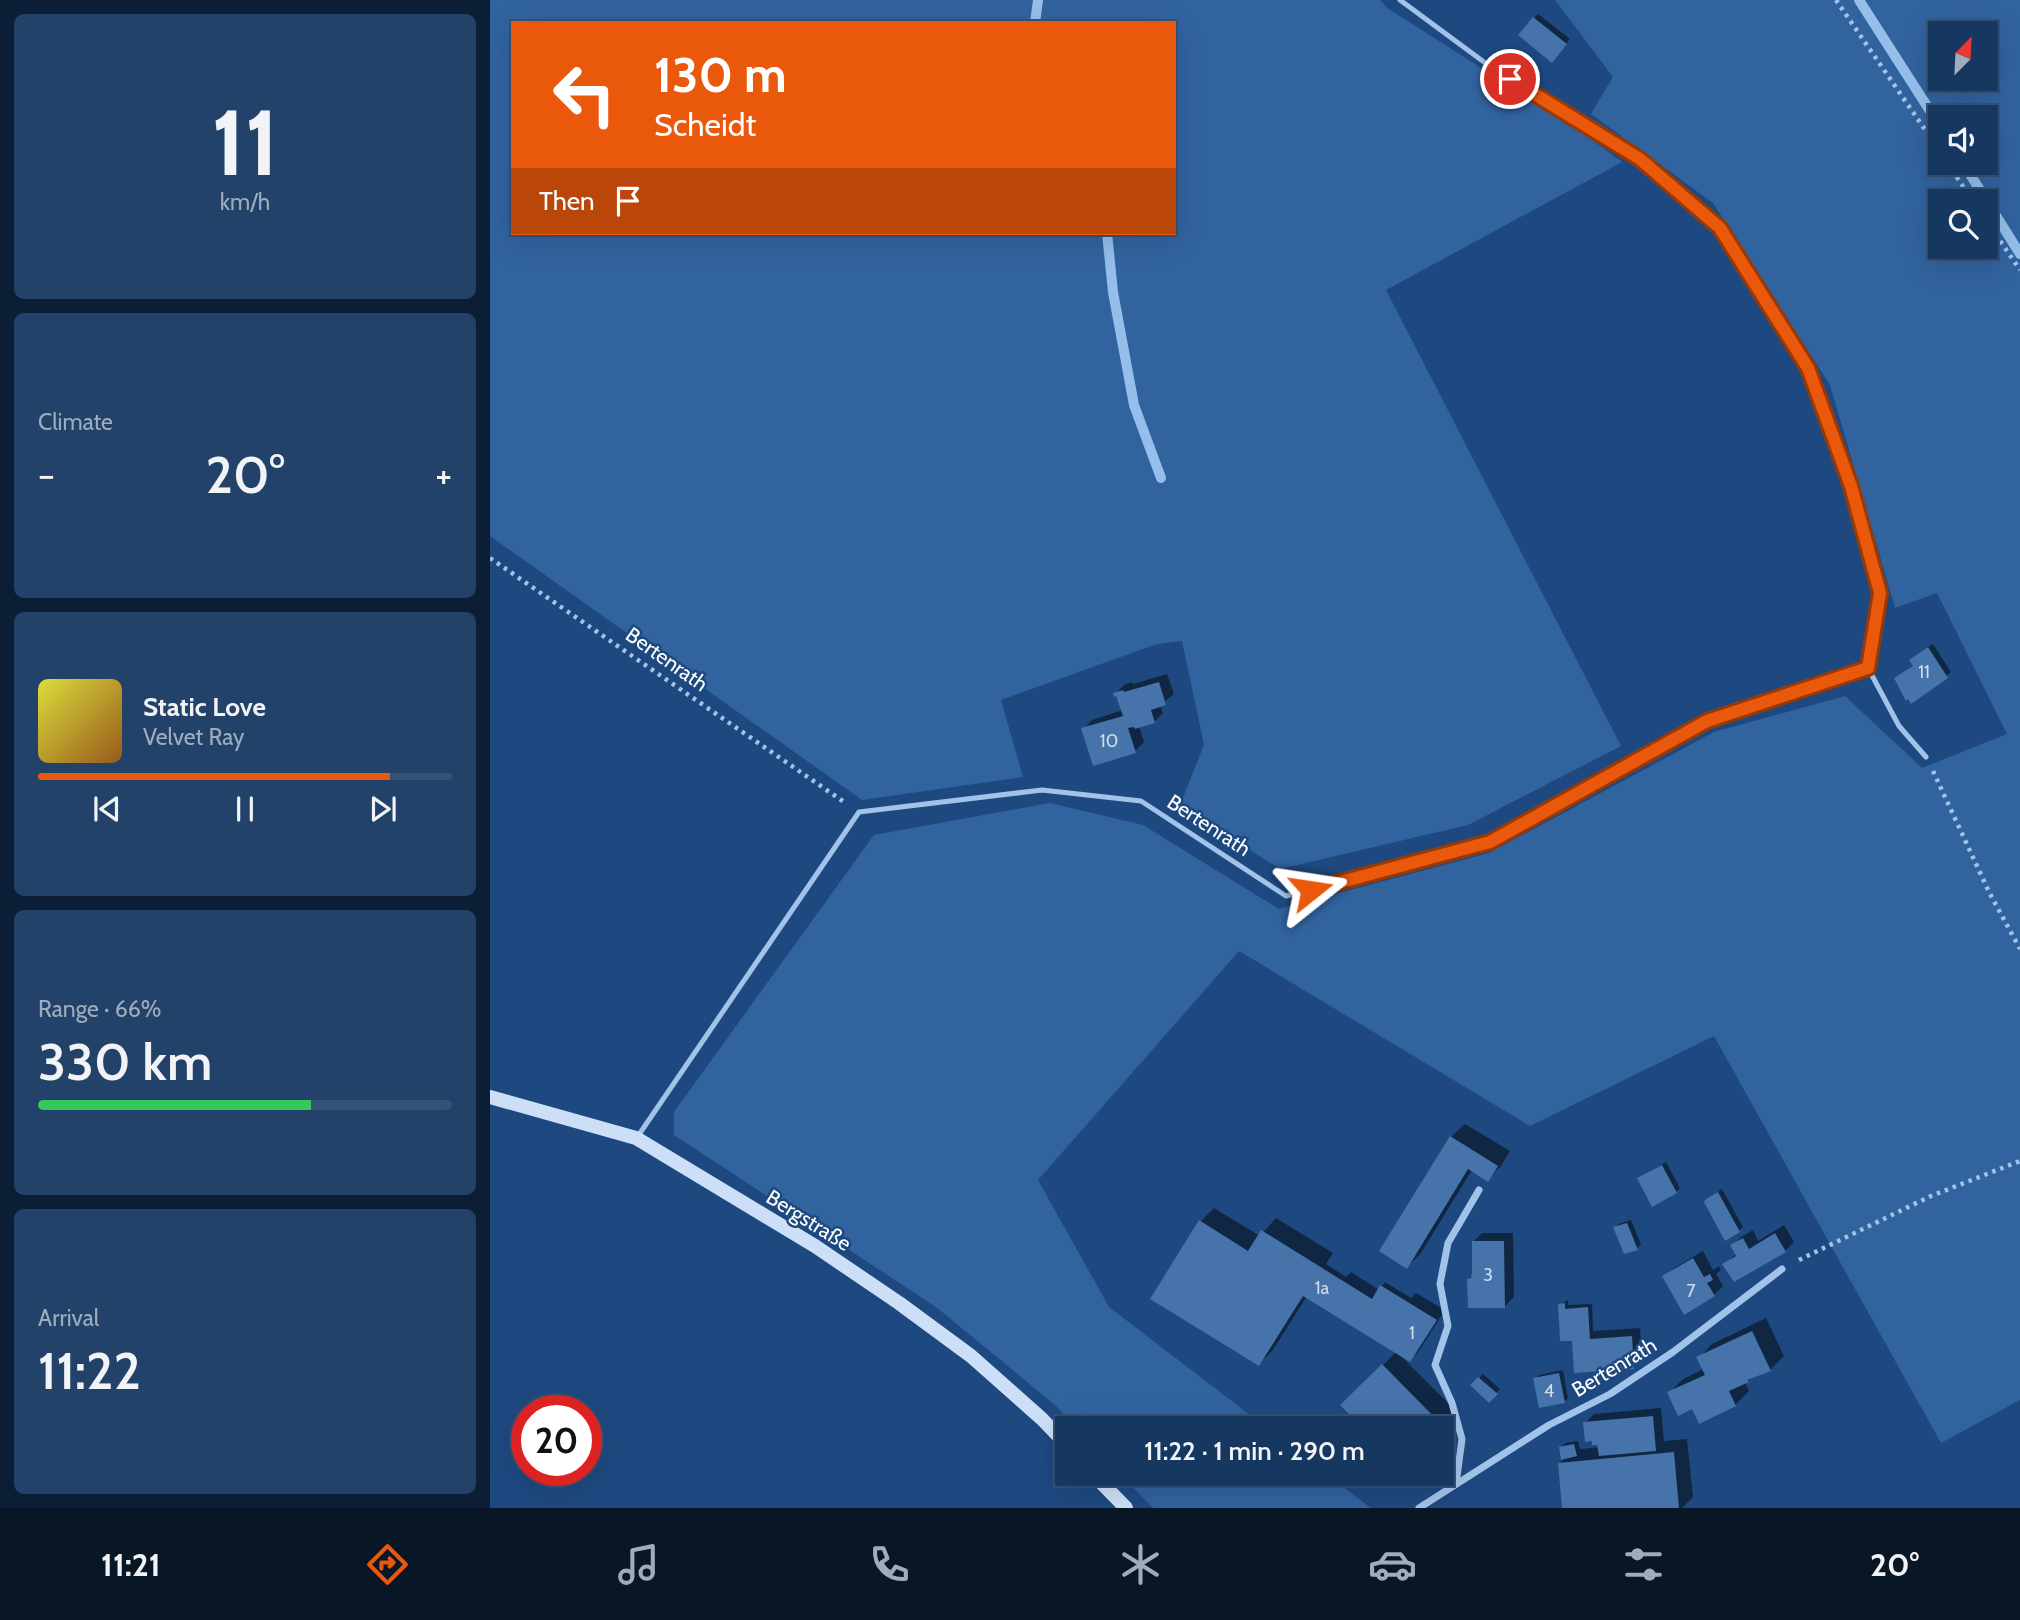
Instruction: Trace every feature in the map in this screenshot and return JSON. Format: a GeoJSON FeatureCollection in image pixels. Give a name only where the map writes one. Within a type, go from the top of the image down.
{"type":"FeatureCollection","features":[{"type":"Feature","properties":{"kind":"street","name":"Bergstraße"},"geometry":{"type":"LineString","coordinates":[[490,1097],[636,1138],[815,1247],[899,1303],[971,1356],[1055,1432]]}},
{"type":"Feature","properties":{"kind":"street"},"geometry":{"type":"LineString","coordinates":[[1456,1485],[1462,1439],[1452,1403],[1435,1364],[1448,1326],[1440,1284],[1448,1244],[1479,1190]]}},
{"type":"Feature","properties":{"kind":"street","name":"Bertenrath"},"geometry":{"type":"LineString","coordinates":[[1419,1508],[1549,1425],[1610,1394],[1673,1352],[1782,1269]]}},
{"type":"Feature","properties":{"kind":"street"},"geometry":{"type":"LineString","coordinates":[[1105,1486],[1126,1508]]}},
{"type":"Feature","properties":{"kind":"lane"},"geometry":{"type":"LineString","coordinates":[[1401,0],[1488,65],[1640,159],[1720,228],[1808,368],[1851,486],[1880,593],[1868,668],[1899,726],[1926,757]]}},
{"type":"Feature","properties":{"kind":"lane","name":"Bertenrath"},"geometry":{"type":"LineString","coordinates":[[859,812],[1042,790],[1141,801],[1286,897],[1490,842],[1707,721],[1868,668]]}},
{"type":"Feature","properties":{"kind":"lane"},"geometry":{"type":"LineString","coordinates":[[636,1138],[859,812]]}},
{"type":"Feature","properties":{"kind":"path"},"geometry":{"type":"LineString","coordinates":[[1836,0],[1928,134]]}},
{"type":"Feature","properties":{"kind":"path"},"geometry":{"type":"LineString","coordinates":[[1998,238],[2020,270]]}},
{"type":"Feature","properties":{"kind":"path","name":"Bertenrath"},"geometry":{"type":"LineString","coordinates":[[490,558],[859,812]]}},
{"type":"Feature","properties":{"kind":"path"},"geometry":{"type":"LineString","coordinates":[[1926,757],[1989,892],[2020,949]]}},
{"type":"Feature","properties":{"kind":"path"},"geometry":{"type":"LineString","coordinates":[[1782,1269],[1931,1196],[2020,1161]]}},
{"type":"Feature","properties":{"kind":"shaded area"},"geometry":{"type":"Polygon","coordinates":[[[490,0],[1380,0],[1387,8],[1580,131],[1622,162],[1386,290],[1621,746],[1468,825],[1280,869],[1180,805],[1204,745],[1182,641],[1157,644],[1001,700],[1023,777],[862,800],[490,536],[490,0]]]}},
{"type":"Feature","properties":{"kind":"shaded area"},"geometry":{"type":"Polygon","coordinates":[[[1555,0],[2020,0],[2020,1400],[1941,1443],[1714,1036],[1530,1126],[1239,951],[1038,1180],[1109,1307],[1251,1416],[1066,1416],[936,1307],[674,1135],[674,1112],[874,835],[1050,803],[1143,825],[1279,909],[1489,853],[1714,732],[1845,696],[1922,768],[2007,734],[1937,593],[1895,608],[1830,385],[1713,203],[1591,114],[1613,77],[1555,0]]]}},
{"type":"Feature","properties":{"kind":"shaded area"},"geometry":{"type":"Polygon","coordinates":[[[1132,1486],[1342,1486],[1371,1508],[1153,1508],[1132,1486]]]}},
{"type":"Feature","properties":{"kind":"building"},"geometry":{"type":"Polygon","coordinates":[[[1533,17],[1567,44],[1552,63],[1518,35],[1533,17]]]}},
{"type":"Feature","properties":{"kind":"building"},"geometry":{"type":"Polygon","coordinates":[[[1928,647],[1948,678],[1911,704],[1908,699],[1906,701],[1894,678],[1913,666],[1909,660],[1928,647]]]}},
{"type":"Feature","properties":{"kind":"building"},"geometry":{"type":"Polygon","coordinates":[[[1159,682],[1166,705],[1151,710],[1155,723],[1135,729],[1128,728],[1136,753],[1093,766],[1081,728],[1123,716],[1113,693],[1159,682]]]}},
{"type":"Feature","properties":{"kind":"building"},"geometry":{"type":"Polygon","coordinates":[[[1450,1136],[1498,1166],[1488,1182],[1468,1169],[1407,1269],[1379,1251],[1450,1136]]]}},
{"type":"Feature","properties":{"kind":"building"},"geometry":{"type":"Polygon","coordinates":[[[1662,1165],[1677,1193],[1652,1207],[1637,1178],[1662,1165]]]}},
{"type":"Feature","properties":{"kind":"building"},"geometry":{"type":"Polygon","coordinates":[[[1718,1192],[1740,1232],[1725,1241],[1704,1202],[1718,1192]]]}},
{"type":"Feature","properties":{"kind":"building"},"geometry":{"type":"Polygon","coordinates":[[[1199,1220],[1248,1251],[1261,1230],[1372,1299],[1380,1285],[1437,1320],[1410,1362],[1303,1296],[1259,1366],[1150,1299],[1199,1220]]]}},
{"type":"Feature","properties":{"kind":"building"},"geometry":{"type":"Polygon","coordinates":[[[1627,1223],[1638,1250],[1624,1254],[1613,1227],[1627,1223]]]}},
{"type":"Feature","properties":{"kind":"building"},"geometry":{"type":"Polygon","coordinates":[[[1775,1233],[1786,1252],[1734,1282],[1722,1264],[1736,1256],[1730,1245],[1743,1238],[1749,1249],[1775,1233]]]}},
{"type":"Feature","properties":{"kind":"building"},"geometry":{"type":"Polygon","coordinates":[[[1472,1241],[1504,1241],[1505,1308],[1468,1308],[1467,1279],[1471,1278],[1472,1272],[1472,1241]]]}},
{"type":"Feature","properties":{"kind":"building"},"geometry":{"type":"Polygon","coordinates":[[[1693,1258],[1704,1277],[1710,1274],[1713,1280],[1707,1283],[1715,1296],[1684,1315],[1662,1276],[1693,1258]]]}},
{"type":"Feature","properties":{"kind":"building"},"geometry":{"type":"Polygon","coordinates":[[[1565,1303],[1565,1309],[1588,1307],[1590,1339],[1632,1336],[1634,1369],[1574,1373],[1572,1341],[1560,1341],[1558,1304],[1565,1303]]]}},
{"type":"Feature","properties":{"kind":"building"},"geometry":{"type":"Polygon","coordinates":[[[1752,1331],[1771,1371],[1747,1380],[1749,1382],[1729,1391],[1736,1406],[1699,1424],[1692,1409],[1678,1416],[1667,1392],[1705,1375],[1696,1357],[1752,1331]]]}},
{"type":"Feature","properties":{"kind":"building"},"geometry":{"type":"Polygon","coordinates":[[[1382,1364],[1433,1416],[1351,1416],[1340,1405],[1382,1364]]]}},
{"type":"Feature","properties":{"kind":"building"},"geometry":{"type":"Polygon","coordinates":[[[1559,1373],[1565,1403],[1539,1408],[1533,1378],[1559,1373]]]}},
{"type":"Feature","properties":{"kind":"building"},"geometry":{"type":"Polygon","coordinates":[[[1478,1377],[1498,1394],[1489,1403],[1470,1385],[1478,1377]]]}},
{"type":"Feature","properties":{"kind":"building"},"geometry":{"type":"Polygon","coordinates":[[[1653,1416],[1656,1451],[1599,1456],[1597,1445],[1592,1445],[1592,1441],[1585,1442],[1583,1422],[1653,1416]]]}},
{"type":"Feature","properties":{"kind":"building"},"geometry":{"type":"Polygon","coordinates":[[[1574,1444],[1577,1456],[1561,1460],[1559,1447],[1574,1444]]]}},
{"type":"Feature","properties":{"kind":"building"},"geometry":{"type":"Polygon","coordinates":[[[1674,1452],[1679,1508],[1562,1508],[1558,1463],[1674,1452]]]}},
{"type":"Feature","properties":{"kind":"waterway"},"geometry":{"type":"LineString","coordinates":[[1035,21],[1038,0]]}},
{"type":"Feature","properties":{"kind":"waterway"},"geometry":{"type":"LineString","coordinates":[[1859,0],[1928,108]]}},
{"type":"Feature","properties":{"kind":"waterway"},"geometry":{"type":"LineString","coordinates":[[1971,175],[2020,254]]}},
{"type":"Feature","properties":{"kind":"waterway"},"geometry":{"type":"LineString","coordinates":[[1107,235],[1113,292],[1134,405],[1161,478]]}},
{"type":"Feature","properties":{"kind":"route"},"geometry":{"type":"LineString","coordinates":[[1311,890],[1490,842],[1707,721],[1868,668],[1880,593],[1851,486],[1808,368],[1720,228],[1640,159],[1510,79]]}}]}
